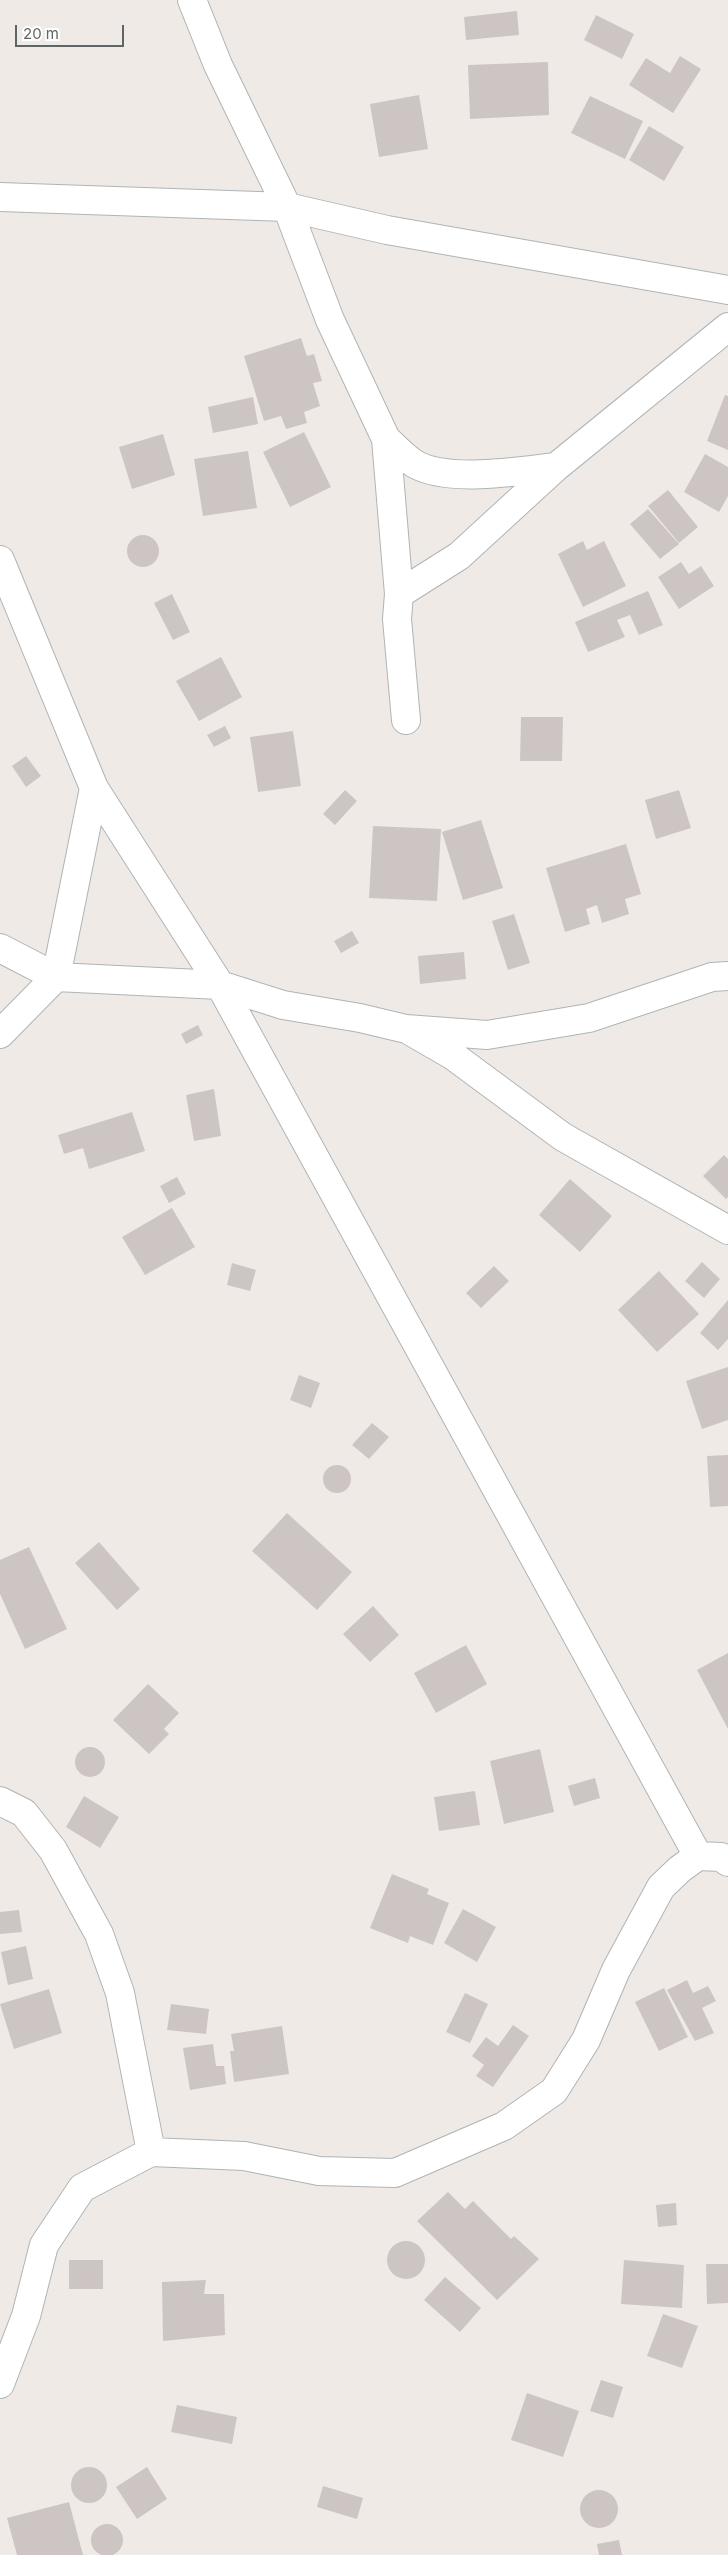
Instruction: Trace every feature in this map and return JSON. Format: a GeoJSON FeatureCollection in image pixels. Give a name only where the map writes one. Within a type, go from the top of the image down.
{"type":"FeatureCollection","features":[{"type":"Feature","properties":{"kind":"street"},"geometry":{"type":"LineString","coordinates":[[192,0],[218,66],[288,207],[330,320],[386,439],[399,594],[396,620],[406,720]]}},
{"type":"Feature","properties":{"kind":"street"},"geometry":{"type":"LineString","coordinates":[[0,197],[288,207],[387,230],[728,290]]}},
{"type":"Feature","properties":{"kind":"street"},"geometry":{"type":"LineString","coordinates":[[399,594],[459,556],[556,467],[726,330]]}},
{"type":"Feature","properties":{"kind":"street"},"geometry":{"type":"LineString","coordinates":[[386,439],[416,465],[452,475],[500,473],[556,467]]}},
{"type":"Feature","properties":{"kind":"street"},"geometry":{"type":"LineString","coordinates":[[0,560],[94,788],[220,985],[698,1856]]}},
{"type":"Feature","properties":{"kind":"street"},"geometry":{"type":"LineString","coordinates":[[0,1034],[56,976],[94,788]]}},
{"type":"Feature","properties":{"kind":"street"},"geometry":{"type":"LineString","coordinates":[[0,948],[56,976],[220,985],[283,1005],[360,1018],[406,1029],[487,1035],[589,1018],[712,977],[728,976]]}},
{"type":"Feature","properties":{"kind":"street"},"geometry":{"type":"LineString","coordinates":[[406,1029],[452,1055],[563,1137],[728,1230]]}},
{"type":"Feature","properties":{"kind":"street"},"geometry":{"type":"LineString","coordinates":[[0,1801],[24,1813],[53,1850],[99,1934],[120,1993],[151,2152]]}},
{"type":"Feature","properties":{"kind":"street"},"geometry":{"type":"LineString","coordinates":[[0,2384],[26,2316],[44,2246],[82,2188],[151,2152],[244,2156],[320,2171],[395,2173],[504,2126],[554,2091],[586,2040],[616,1970],[661,1887],[680,1869],[698,1856],[721,1857],[728,1862]]}},
{"type":"Feature","properties":{"kind":"building"},"geometry":{"type":"Polygon","coordinates":[[[517,11],[519,35],[466,40],[464,17],[517,11]]]}},
{"type":"Feature","properties":{"kind":"building"},"geometry":{"type":"Polygon","coordinates":[[[596,15],[634,34],[622,59],[584,40],[596,15]]]}},
{"type":"Feature","properties":{"kind":"building"},"geometry":{"type":"Polygon","coordinates":[[[680,56],[701,69],[673,113],[629,85],[646,58],[670,73],[680,56]]]}},
{"type":"Feature","properties":{"kind":"building"},"geometry":{"type":"Polygon","coordinates":[[[548,62],[549,115],[470,119],[468,65],[548,62]]]}},
{"type":"Feature","properties":{"kind":"building"},"geometry":{"type":"Polygon","coordinates":[[[419,95],[428,149],[379,157],[370,104],[419,95]]]}},
{"type":"Feature","properties":{"kind":"building"},"geometry":{"type":"Polygon","coordinates":[[[590,96],[643,121],[625,159],[571,133],[590,96]]]}},
{"type":"Feature","properties":{"kind":"building"},"geometry":{"type":"Polygon","coordinates":[[[649,126],[684,147],[664,181],[629,160],[649,126]]]}},
{"type":"Feature","properties":{"kind":"building"},"geometry":{"type":"Polygon","coordinates":[[[301,338],[307,356],[314,354],[322,381],[313,383],[320,406],[304,412],[307,423],[286,429],[281,416],[264,421],[244,356],[301,338]]]}},
{"type":"Feature","properties":{"kind":"building"},"geometry":{"type":"Polygon","coordinates":[[[725,395],[728,396],[728,450],[707,441],[725,395]]]}},
{"type":"Feature","properties":{"kind":"building"},"geometry":{"type":"Polygon","coordinates":[[[253,397],[258,424],[213,433],[208,407],[253,397]]]}},
{"type":"Feature","properties":{"kind":"building"},"geometry":{"type":"Polygon","coordinates":[[[304,432],[331,487],[290,507],[263,452],[304,432]]]}},
{"type":"Feature","properties":{"kind":"building"},"geometry":{"type":"Polygon","coordinates":[[[163,434],[175,475],[132,489],[119,447],[163,434]]]}},
{"type":"Feature","properties":{"kind":"building"},"geometry":{"type":"Polygon","coordinates":[[[248,451],[257,508],[203,516],[194,459],[248,451]]]}},
{"type":"Feature","properties":{"kind":"building"},"geometry":{"type":"Polygon","coordinates":[[[705,454],[728,467],[728,496],[719,512],[684,492],[705,454]]]}},
{"type":"Feature","properties":{"kind":"building"},"geometry":{"type":"Polygon","coordinates":[[[668,490],[698,527],[679,543],[648,506],[668,490]]]}},
{"type":"Feature","properties":{"kind":"building"},"geometry":{"type":"Polygon","coordinates":[[[648,509],[679,544],[660,559],[630,524],[648,509]]]}},
{"type":"Feature","properties":{"kind":"building"},"geometry":{"type":"Polygon","coordinates":[[[143,535],[149,536],[154,540],[158,545],[158,557],[154,562],[149,566],[143,567],[137,566],[132,562],[128,557],[127,551],[128,545],[132,540],[137,536],[143,535]]]}},
{"type":"Feature","properties":{"kind":"building"},"geometry":{"type":"Polygon","coordinates":[[[583,541],[587,550],[604,541],[626,586],[583,607],[558,554],[583,541]]]}},
{"type":"Feature","properties":{"kind":"building"},"geometry":{"type":"Polygon","coordinates":[[[681,562],[689,574],[701,566],[714,586],[679,609],[658,577],[681,562]]]}},
{"type":"Feature","properties":{"kind":"building"},"geometry":{"type":"Polygon","coordinates":[[[648,591],[663,625],[639,635],[630,615],[617,620],[625,637],[588,652],[575,622],[648,591]]]}},
{"type":"Feature","properties":{"kind":"building"},"geometry":{"type":"Polygon","coordinates":[[[172,594],[190,632],[173,640],[154,603],[172,594]]]}},
{"type":"Feature","properties":{"kind":"building"},"geometry":{"type":"Polygon","coordinates":[[[221,657],[242,697],[199,721],[176,681],[221,657]]]}},
{"type":"Feature","properties":{"kind":"building"},"geometry":{"type":"Polygon","coordinates":[[[521,717],[563,717],[562,761],[520,761],[521,717]]]}},
{"type":"Feature","properties":{"kind":"building"},"geometry":{"type":"Polygon","coordinates":[[[225,726],[231,738],[214,747],[207,735],[225,726]]]}},
{"type":"Feature","properties":{"kind":"building"},"geometry":{"type":"Polygon","coordinates":[[[293,731],[301,786],[258,792],[250,737],[293,731]]]}},
{"type":"Feature","properties":{"kind":"building"},"geometry":{"type":"Polygon","coordinates":[[[26,756],[41,776],[26,787],[12,766],[26,756]]]}},
{"type":"Feature","properties":{"kind":"building"},"geometry":{"type":"Polygon","coordinates":[[[345,790],[357,801],[335,825],[323,814],[345,790]]]}},
{"type":"Feature","properties":{"kind":"building"},"geometry":{"type":"Polygon","coordinates":[[[679,790],[691,828],[656,839],[645,800],[679,790]]]}},
{"type":"Feature","properties":{"kind":"building"},"geometry":{"type":"Polygon","coordinates":[[[481,820],[503,888],[463,900],[442,832],[481,820]]]}},
{"type":"Feature","properties":{"kind":"building"},"geometry":{"type":"Polygon","coordinates":[[[373,826],[441,829],[437,901],[369,898],[373,826]]]}},
{"type":"Feature","properties":{"kind":"building"},"geometry":{"type":"Polygon","coordinates":[[[626,844],[641,894],[625,899],[629,914],[602,923],[597,905],[586,909],[590,924],[565,932],[546,868],[626,844]]]}},
{"type":"Feature","properties":{"kind":"building"},"geometry":{"type":"Polygon","coordinates":[[[514,914],[530,963],[508,970],[492,921],[514,914]]]}},
{"type":"Feature","properties":{"kind":"building"},"geometry":{"type":"Polygon","coordinates":[[[352,931],[359,943],[341,953],[334,941],[352,931]]]}},
{"type":"Feature","properties":{"kind":"building"},"geometry":{"type":"Polygon","coordinates":[[[464,952],[466,979],[420,984],[418,956],[464,952]]]}},
{"type":"Feature","properties":{"kind":"building"},"geometry":{"type":"Polygon","coordinates":[[[198,1025],[203,1035],[186,1044],[181,1034],[198,1025]]]}},
{"type":"Feature","properties":{"kind":"building"},"geometry":{"type":"Polygon","coordinates":[[[214,1089],[221,1136],[194,1141],[186,1095],[214,1089]]]}},
{"type":"Feature","properties":{"kind":"building"},"geometry":{"type":"Polygon","coordinates":[[[132,1112],[145,1151],[89,1169],[83,1148],[64,1154],[58,1135],[132,1112]]]}},
{"type":"Feature","properties":{"kind":"building"},"geometry":{"type":"Polygon","coordinates":[[[724,1155],[728,1159],[728,1197],[726,1199],[703,1176],[724,1155]]]}},
{"type":"Feature","properties":{"kind":"building"},"geometry":{"type":"Polygon","coordinates":[[[177,1177],[186,1194],[169,1203],[160,1186],[177,1177]]]}},
{"type":"Feature","properties":{"kind":"building"},"geometry":{"type":"Polygon","coordinates":[[[570,1179],[612,1216],[580,1252],[539,1215],[570,1179]]]}},
{"type":"Feature","properties":{"kind":"building"},"geometry":{"type":"Polygon","coordinates":[[[172,1208],[195,1247],[145,1275],[122,1237],[172,1208]]]}},
{"type":"Feature","properties":{"kind":"building"},"geometry":{"type":"Polygon","coordinates":[[[702,1262],[720,1279],[704,1298],[685,1281],[702,1262]]]}},
{"type":"Feature","properties":{"kind":"building"},"geometry":{"type":"Polygon","coordinates":[[[232,1263],[256,1270],[250,1291],[227,1285],[232,1263]]]}},
{"type":"Feature","properties":{"kind":"building"},"geometry":{"type":"Polygon","coordinates":[[[494,1266],[509,1281],[481,1308],[466,1293],[494,1266]]]}},
{"type":"Feature","properties":{"kind":"building"},"geometry":{"type":"Polygon","coordinates":[[[659,1271],[699,1314],[657,1352],[618,1310],[659,1271]]]}},
{"type":"Feature","properties":{"kind":"building"},"geometry":{"type":"Polygon","coordinates":[[[728,1300],[728,1339],[718,1350],[700,1333],[728,1300]]]}},
{"type":"Feature","properties":{"kind":"building"},"geometry":{"type":"Polygon","coordinates":[[[728,1367],[728,1420],[702,1429],[686,1381],[728,1367]]]}},
{"type":"Feature","properties":{"kind":"building"},"geometry":{"type":"Polygon","coordinates":[[[299,1375],[320,1383],[311,1408],[290,1400],[299,1375]]]}},
{"type":"Feature","properties":{"kind":"building"},"geometry":{"type":"Polygon","coordinates":[[[372,1423],[389,1437],[369,1459],[352,1445],[372,1423]]]}},
{"type":"Feature","properties":{"kind":"building"},"geometry":{"type":"Polygon","coordinates":[[[728,1455],[728,1506],[710,1507],[707,1456],[728,1455]]]}},
{"type":"Feature","properties":{"kind":"building"},"geometry":{"type":"Polygon","coordinates":[[[337,1465],[347,1469],[351,1479],[347,1489],[337,1493],[327,1489],[323,1479],[327,1469],[337,1465]]]}},
{"type":"Feature","properties":{"kind":"building"},"geometry":{"type":"Polygon","coordinates":[[[287,1513],[352,1572],[317,1610],[252,1551],[287,1513]]]}},
{"type":"Feature","properties":{"kind":"building"},"geometry":{"type":"Polygon","coordinates":[[[99,1542],[140,1589],[117,1610],[75,1563],[99,1542]]]}},
{"type":"Feature","properties":{"kind":"building"},"geometry":{"type":"Polygon","coordinates":[[[29,1547],[67,1629],[25,1649],[0,1594],[0,1560],[29,1547]]]}},
{"type":"Feature","properties":{"kind":"building"},"geometry":{"type":"Polygon","coordinates":[[[373,1606],[399,1635],[370,1662],[343,1634],[373,1606]]]}},
{"type":"Feature","properties":{"kind":"building"},"geometry":{"type":"Polygon","coordinates":[[[466,1645],[487,1684],[436,1713],[414,1673],[466,1645]]]}},
{"type":"Feature","properties":{"kind":"building"},"geometry":{"type":"Polygon","coordinates":[[[728,1653],[728,1729],[697,1670],[728,1653]]]}},
{"type":"Feature","properties":{"kind":"building"},"geometry":{"type":"Polygon","coordinates":[[[148,1684],[179,1713],[164,1729],[169,1734],[149,1754],[113,1720],[148,1684]]]}},
{"type":"Feature","properties":{"kind":"building"},"geometry":{"type":"Polygon","coordinates":[[[90,1747],[101,1751],[105,1762],[101,1773],[90,1777],[79,1773],[75,1762],[79,1751],[90,1747]]]}},
{"type":"Feature","properties":{"kind":"building"},"geometry":{"type":"Polygon","coordinates":[[[540,1749],[554,1812],[504,1824],[490,1761],[540,1749]]]}},
{"type":"Feature","properties":{"kind":"building"},"geometry":{"type":"Polygon","coordinates":[[[595,1778],[600,1798],[574,1806],[568,1786],[595,1778]]]}},
{"type":"Feature","properties":{"kind":"building"},"geometry":{"type":"Polygon","coordinates":[[[475,1791],[480,1825],[439,1831],[434,1797],[475,1791]]]}},
{"type":"Feature","properties":{"kind":"building"},"geometry":{"type":"Polygon","coordinates":[[[84,1796],[119,1817],[100,1848],[66,1827],[84,1796]]]}},
{"type":"Feature","properties":{"kind":"building"},"geometry":{"type":"Polygon","coordinates":[[[392,1874],[429,1889],[427,1894],[449,1903],[433,1945],[410,1936],[408,1943],[370,1928],[392,1874]]]}},
{"type":"Feature","properties":{"kind":"building"},"geometry":{"type":"Polygon","coordinates":[[[463,1909],[496,1927],[477,1962],[444,1943],[463,1909]]]}},
{"type":"Feature","properties":{"kind":"building"},"geometry":{"type":"Polygon","coordinates":[[[19,1910],[22,1932],[0,1934],[0,1912],[19,1910]]]}},
{"type":"Feature","properties":{"kind":"building"},"geometry":{"type":"Polygon","coordinates":[[[26,1946],[33,1979],[8,1985],[1,1952],[26,1946]]]}},
{"type":"Feature","properties":{"kind":"building"},"geometry":{"type":"Polygon","coordinates":[[[687,1980],[693,1993],[708,1986],[716,2001],[702,2008],[714,2033],[695,2041],[667,1990],[687,1980]]]}},
{"type":"Feature","properties":{"kind":"building"},"geometry":{"type":"Polygon","coordinates":[[[664,1988],[688,2037],[659,2051],[635,2002],[664,1988]]]}},
{"type":"Feature","properties":{"kind":"building"},"geometry":{"type":"Polygon","coordinates":[[[49,1989],[62,2033],[14,2049],[0,2004],[49,1989]]]}},
{"type":"Feature","properties":{"kind":"building"},"geometry":{"type":"Polygon","coordinates":[[[465,1993],[488,2004],[470,2043],[446,2032],[465,1993]]]}},
{"type":"Feature","properties":{"kind":"building"},"geometry":{"type":"Polygon","coordinates":[[[171,2004],[209,2009],[206,2034],[167,2030],[171,2004]]]}},
{"type":"Feature","properties":{"kind":"building"},"geometry":{"type":"Polygon","coordinates":[[[513,2025],[529,2036],[493,2087],[476,2076],[484,2065],[472,2056],[486,2037],[498,2046],[513,2025]]]}},
{"type":"Feature","properties":{"kind":"building"},"geometry":{"type":"Polygon","coordinates":[[[282,2026],[289,2074],[234,2082],[230,2051],[234,2051],[231,2034],[282,2026]]]}},
{"type":"Feature","properties":{"kind":"building"},"geometry":{"type":"Polygon","coordinates":[[[213,2044],[216,2066],[224,2066],[226,2084],[190,2090],[183,2048],[213,2044]]]}},
{"type":"Feature","properties":{"kind":"building"},"geometry":{"type":"Polygon","coordinates":[[[448,2192],[465,2209],[473,2201],[511,2239],[514,2236],[539,2259],[497,2300],[417,2221],[448,2192]]]}},
{"type":"Feature","properties":{"kind":"building"},"geometry":{"type":"Polygon","coordinates":[[[676,2203],[677,2225],[658,2227],[656,2205],[676,2203]]]}},
{"type":"Feature","properties":{"kind":"building"},"geometry":{"type":"Polygon","coordinates":[[[406,2241],[420,2246],[425,2260],[420,2274],[406,2279],[392,2274],[387,2260],[392,2246],[406,2241]]]}},
{"type":"Feature","properties":{"kind":"building"},"geometry":{"type":"Polygon","coordinates":[[[69,2260],[103,2260],[103,2289],[69,2289],[69,2260]]]}},
{"type":"Feature","properties":{"kind":"building"},"geometry":{"type":"Polygon","coordinates":[[[624,2260],[684,2265],[682,2308],[621,2304],[624,2260]]]}},
{"type":"Feature","properties":{"kind":"building"},"geometry":{"type":"Polygon","coordinates":[[[706,2264],[728,2264],[728,2303],[707,2304],[706,2264]]]}},
{"type":"Feature","properties":{"kind":"building"},"geometry":{"type":"Polygon","coordinates":[[[445,2277],[481,2308],[460,2332],[424,2300],[445,2277]]]}},
{"type":"Feature","properties":{"kind":"building"},"geometry":{"type":"Polygon","coordinates":[[[206,2280],[204,2294],[224,2294],[225,2335],[163,2341],[162,2282],[206,2280]]]}},
{"type":"Feature","properties":{"kind":"building"},"geometry":{"type":"Polygon","coordinates":[[[663,2314],[698,2326],[682,2368],[647,2356],[663,2314]]]}},
{"type":"Feature","properties":{"kind":"building"},"geometry":{"type":"Polygon","coordinates":[[[601,2380],[623,2387],[613,2418],[590,2411],[601,2380]]]}},
{"type":"Feature","properties":{"kind":"building"},"geometry":{"type":"Polygon","coordinates":[[[527,2393],[579,2411],[563,2457],[511,2440],[527,2393]]]}},
{"type":"Feature","properties":{"kind":"building"},"geometry":{"type":"Polygon","coordinates":[[[177,2405],[237,2417],[232,2444],[171,2432],[177,2405]]]}},
{"type":"Feature","properties":{"kind":"building"},"geometry":{"type":"Polygon","coordinates":[[[89,2467],[96,2468],[102,2472],[106,2478],[106,2492],[102,2498],[96,2502],[89,2503],[82,2502],[76,2498],[72,2492],[71,2485],[72,2478],[76,2472],[82,2468],[89,2467]]]}},
{"type":"Feature","properties":{"kind":"building"},"geometry":{"type":"Polygon","coordinates":[[[147,2467],[167,2499],[137,2519],[116,2487],[147,2467]]]}},
{"type":"Feature","properties":{"kind":"building"},"geometry":{"type":"Polygon","coordinates":[[[323,2486],[363,2498],[357,2519],[317,2507],[323,2486]]]}},
{"type":"Feature","properties":{"kind":"building"},"geometry":{"type":"Polygon","coordinates":[[[599,2490],[613,2495],[618,2509],[613,2523],[599,2528],[585,2523],[580,2509],[585,2495],[599,2490]]]}},
{"type":"Feature","properties":{"kind":"building"},"geometry":{"type":"Polygon","coordinates":[[[69,2502],[83,2555],[17,2555],[7,2518],[69,2502]]]}},
{"type":"Feature","properties":{"kind":"building"},"geometry":{"type":"Polygon","coordinates":[[[107,2524],[118,2529],[123,2540],[118,2551],[107,2556],[96,2551],[91,2540],[96,2529],[107,2524]]]}},
{"type":"Feature","properties":{"kind":"building"},"geometry":{"type":"Polygon","coordinates":[[[619,2540],[622,2555],[599,2555],[597,2544],[619,2540]]]}}]}
